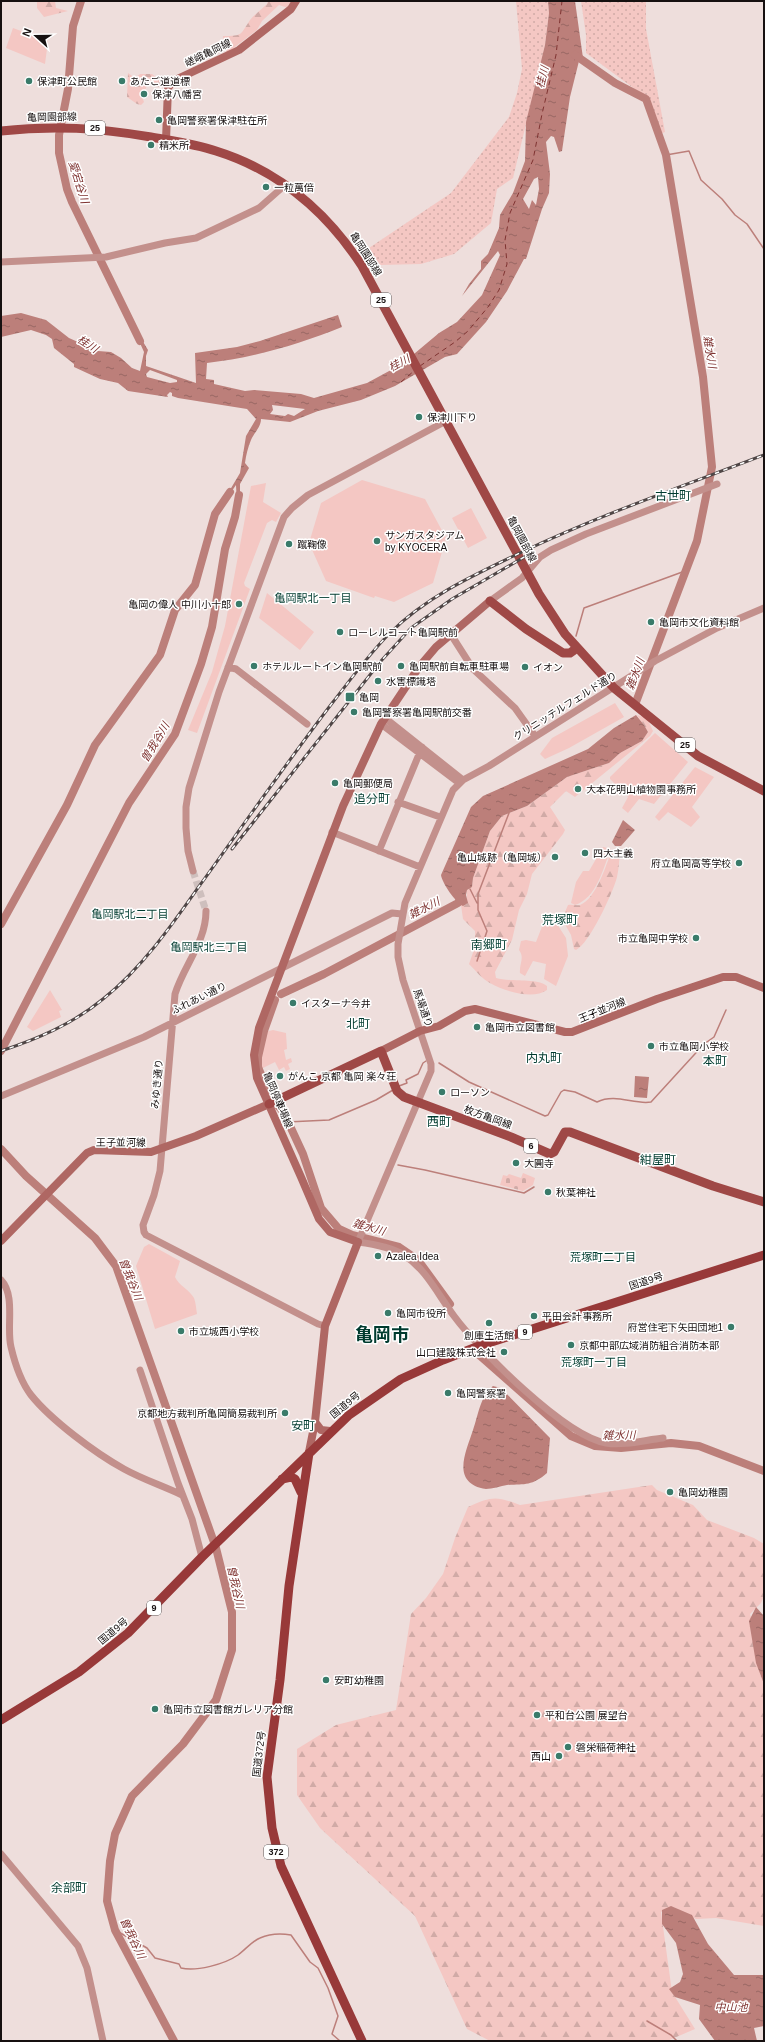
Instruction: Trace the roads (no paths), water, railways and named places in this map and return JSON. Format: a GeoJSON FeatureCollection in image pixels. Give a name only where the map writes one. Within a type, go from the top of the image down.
{"type":"FeatureCollection","features":[{"type":"Feature","properties":{"kind":"highway","name":"国道9号"},"geometry":{"type":"LineString","coordinates":[[1,1720],[57,1687],[111,1648],[149,1614],[204,1556],[330,1431],[373,1397],[401,1379],[479,1346],[764,1255]]}},
{"type":"Feature","properties":{"kind":"highway","name":"国道372号"},"geometry":{"type":"LineString","coordinates":[[309,1452],[289,1586],[267,1791],[275,1848],[281,1866],[362,2041]]}},
{"type":"Feature","properties":{"kind":"highway"},"geometry":{"type":"LineString","coordinates":[[282,1479],[291,1477],[295,1479],[299,1486],[302,1498]]}},
{"type":"Feature","properties":{"kind":"main road","name":"嵯峨亀岡線"},"geometry":{"type":"LineString","coordinates":[[166,140],[168,88],[173,81],[239,50],[291,9],[296,1]]}},
{"type":"Feature","properties":{"kind":"main road","name":"亀岡園部線"},"geometry":{"type":"LineString","coordinates":[[1,131],[60,127],[95,128],[204,147],[236,158],[260,169],[297,193],[330,223],[362,266],[539,594],[577,648],[614,688],[698,756],[764,791]]}},
{"type":"Feature","properties":{"kind":"main road","name":"亀岡停車場線"},"geometry":{"type":"LineString","coordinates":[[359,1240],[330,1232],[318,1219],[273,1102],[257,1078],[254,1055],[259,1028],[332,832],[383,721],[419,666],[450,634],[490,601]]}},
{"type":"Feature","properties":{"kind":"main road"},"geometry":{"type":"LineString","coordinates":[[490,601],[526,629],[563,653],[570,653],[577,648]]}},
{"type":"Feature","properties":{"kind":"main road","name":"王子並河線"},"geometry":{"type":"LineString","coordinates":[[381,1051],[420,1031],[440,1026],[465,1011],[474,1009],[564,1032],[572,1032],[657,998],[723,977],[736,977],[764,988]]}},
{"type":"Feature","properties":{"kind":"main road"},"geometry":{"type":"LineString","coordinates":[[273,1102],[381,1051]]}},
{"type":"Feature","properties":{"kind":"main road","name":"枚方亀岡線"},"geometry":{"type":"LineString","coordinates":[[381,1051],[400,1096],[417,1103],[510,1137],[550,1154],[554,1152],[565,1132],[570,1132],[720,1188],[764,1202]]}},
{"type":"Feature","properties":{"kind":"main road","name":"王子並河線"},"geometry":{"type":"LineString","coordinates":[[1,1241],[87,1153],[94,1150],[152,1152],[196,1136],[273,1102]]}},
{"type":"Feature","properties":{"kind":"main road"},"geometry":{"type":"LineString","coordinates":[[309,1452],[315,1422],[325,1326],[359,1240]]}},
{"type":"Feature","properties":{"kind":"main road"},"geometry":{"type":"LineString","coordinates":[[315,1422],[321,1430],[330,1431]]}},
{"type":"Feature","properties":{"kind":"street"},"geometry":{"type":"LineString","coordinates":[[1,262],[104,258],[165,243],[196,238],[260,208],[285,184]]}},
{"type":"Feature","properties":{"kind":"street"},"geometry":{"type":"LineString","coordinates":[[193,871],[188,851],[186,828],[186,807],[189,788],[203,739],[228,667],[284,517],[292,508],[308,495],[446,421]]}},
{"type":"Feature","properties":{"kind":"street"},"geometry":{"type":"LineString","coordinates":[[490,601],[522,578],[540,557],[551,550],[586,534],[717,484]]}},
{"type":"Feature","properties":{"kind":"street","name":"クリニッテルフェルド通り"},"geometry":{"type":"LineString","coordinates":[[461,782],[683,645],[717,628],[764,608]]}},
{"type":"Feature","properties":{"kind":"street"},"geometry":{"type":"LineString","coordinates":[[450,634],[473,669],[515,708],[535,736]]}},
{"type":"Feature","properties":{"kind":"street"},"geometry":{"type":"LineString","coordinates":[[228,667],[236,669],[307,724]]}},
{"type":"Feature","properties":{"kind":"street"},"geometry":{"type":"LineString","coordinates":[[383,721],[461,782]]}},
{"type":"Feature","properties":{"kind":"street"},"geometry":{"type":"LineString","coordinates":[[379,851],[420,750]]}},
{"type":"Feature","properties":{"kind":"street","name":"馬場通り"},"geometry":{"type":"LineString","coordinates":[[359,1240],[431,1071],[431,1064],[403,980],[398,957],[398,940],[402,914],[420,867],[453,790],[461,782]]}},
{"type":"Feature","properties":{"kind":"street"},"geometry":{"type":"LineString","coordinates":[[398,802],[440,818]]}},
{"type":"Feature","properties":{"kind":"street"},"geometry":{"type":"LineString","coordinates":[[332,832],[420,867]]}},
{"type":"Feature","properties":{"kind":"street","name":"みゆき通り"},"geometry":{"type":"LineString","coordinates":[[206,911],[204,932],[183,973],[175,994],[162,1148],[157,1184],[143,1224],[144,1232],[146,1235],[318,1324],[325,1326]]}},
{"type":"Feature","properties":{"kind":"street","name":"ふれあい通り"},"geometry":{"type":"LineString","coordinates":[[1,1096],[144,1038],[172,1022],[280,970],[392,913],[402,914]]}},
{"type":"Feature","properties":{"kind":"street"},"geometry":{"type":"LineString","coordinates":[[359,1240],[396,1251],[410,1260],[423,1272],[454,1316],[479,1346],[547,1409],[579,1432],[605,1443],[618,1444],[663,1438]]}},
{"type":"Feature","properties":{"kind":"street"},"geometry":{"type":"LineString","coordinates":[[1,1280],[6,1286],[9,1296],[9,1339],[12,1352],[20,1375],[31,1394],[44,1408],[71,1431],[115,1464],[182,1495]]}},
{"type":"Feature","properties":{"kind":"street"},"geometry":{"type":"LineString","coordinates":[[140,1370],[204,1556]]}},
{"type":"Feature","properties":{"kind":"street"},"geometry":{"type":"LineString","coordinates":[[1,1854],[78,1946],[87,1968],[103,2041]]}},
{"type":"Feature","properties":{"kind":"water","name":"桂川"},"geometry":{"type":"Polygon","coordinates":[[[548,1],[575,1],[583,58],[593,66],[586,61],[579,61],[570,97],[562,151],[559,152],[554,137],[551,136],[546,142],[550,174],[549,193],[542,209],[526,259],[524,259],[507,291],[486,322],[457,354],[445,357],[395,386],[361,400],[318,411],[290,422],[261,419],[260,425],[251,440],[247,451],[245,463],[249,468],[240,484],[240,505],[237,504],[236,485],[225,501],[224,500],[240,473],[246,436],[256,419],[247,409],[178,398],[172,396],[172,393],[170,392],[167,395],[168,397],[128,391],[118,383],[100,379],[74,367],[74,364],[54,348],[52,339],[46,335],[31,330],[1,337],[1,316],[21,313],[46,320],[69,338],[98,351],[111,352],[121,358],[132,368],[140,371],[144,352],[135,332],[136,330],[148,350],[146,356],[146,366],[196,383],[195,353],[237,347],[260,341],[338,315],[342,327],[326,333],[293,345],[259,354],[207,363],[206,379],[214,380],[214,384],[245,391],[254,390],[301,394],[314,398],[367,383],[402,364],[439,333],[457,322],[482,295],[500,255],[498,251],[462,296],[481,269],[481,261],[488,254],[499,228],[500,215],[513,193],[525,161],[526,122],[545,45],[549,13],[548,1]],[[538,177],[534,179],[523,199],[529,209],[532,200],[536,205],[539,189],[538,177]],[[150,370],[146,374],[147,377],[170,383],[177,382],[177,380],[150,370]],[[272,405],[273,410],[270,414],[285,416],[288,414],[294,416],[305,409],[272,405]]]}},
{"type":"Feature","properties":{"kind":"water"},"geometry":{"type":"Polygon","coordinates":[[[636,715],[648,732],[642,741],[620,753],[609,763],[567,777],[527,806],[502,816],[490,831],[473,878],[472,887],[467,890],[466,895],[468,903],[463,906],[460,904],[447,888],[441,875],[471,807],[483,796],[588,749],[614,728],[636,715]]]}},
{"type":"Feature","properties":{"kind":"water"},"geometry":{"type":"Polygon","coordinates":[[[623,820],[635,830],[621,846],[615,846],[612,842],[623,820]]]}},
{"type":"Feature","properties":{"kind":"water"},"geometry":{"type":"Polygon","coordinates":[[[635,1076],[649,1077],[647,1098],[634,1097],[635,1076]]]}},
{"type":"Feature","properties":{"kind":"water"},"geometry":{"type":"Polygon","coordinates":[[[493,1386],[501,1388],[550,1438],[547,1473],[537,1480],[524,1484],[507,1485],[486,1489],[475,1486],[468,1480],[464,1473],[463,1466],[467,1448],[480,1406],[486,1394],[493,1386]]]}},
{"type":"Feature","properties":{"kind":"water"},"geometry":{"type":"Polygon","coordinates":[[[756,1607],[764,1616],[764,1684],[756,1663],[749,1621],[756,1607]]]}},
{"type":"Feature","properties":{"kind":"water","name":"中山池"},"geometry":{"type":"Polygon","coordinates":[[[671,1906],[692,1915],[708,1944],[734,1975],[764,1975],[764,2026],[754,2028],[757,2041],[715,2041],[699,2019],[700,2005],[675,1997],[669,1989],[680,1982],[683,1974],[676,1943],[662,1924],[662,1910],[671,1906]]]}},
{"type":"Feature","properties":{"kind":"waterway","name":"愛宕谷川"},"geometry":{"type":"LineString","coordinates":[[81,1],[73,26],[68,89],[59,135],[59,153],[67,189],[72,202],[140,341]]}},
{"type":"Feature","properties":{"kind":"waterway","name":"雑水川"},"geometry":{"type":"LineString","coordinates":[[575,55],[615,83],[646,99],[666,155],[703,377],[712,467],[697,541],[636,702]]}},
{"type":"Feature","properties":{"kind":"waterway"},"geometry":{"type":"LineString","coordinates":[[666,155],[689,151],[701,180],[722,199],[735,215],[747,224],[764,249]]}},
{"type":"Feature","properties":{"kind":"waterway"},"geometry":{"type":"LineString","coordinates":[[1,924],[67,805],[95,745],[160,655],[175,610],[195,585],[215,514],[230,492]]}},
{"type":"Feature","properties":{"kind":"waterway","name":"曽我谷川"},"geometry":{"type":"LineString","coordinates":[[1,1051],[129,803],[175,734],[201,664],[212,627],[225,549],[235,517],[239,495]]}},
{"type":"Feature","properties":{"kind":"waterway"},"geometry":{"type":"LineString","coordinates":[[576,636],[584,608],[685,571]]}},
{"type":"Feature","properties":{"kind":"waterway"},"geometry":{"type":"LineString","coordinates":[[477,961],[487,931],[478,910],[478,894],[509,813]]}},
{"type":"Feature","properties":{"kind":"waterway"},"geometry":{"type":"LineString","coordinates":[[470,889],[477,903]]}},
{"type":"Feature","properties":{"kind":"waterway","name":"雑水川"},"geometry":{"type":"LineString","coordinates":[[281,994],[324,974],[458,903],[460,899],[458,894]]}},
{"type":"Feature","properties":{"kind":"waterway","name":"雑水川"},"geometry":{"type":"LineString","coordinates":[[275,1000],[264,1031],[258,1057],[258,1067],[270,1096],[284,1113],[303,1154],[321,1208],[339,1229],[352,1235],[399,1247],[418,1260],[450,1304]]}},
{"type":"Feature","properties":{"kind":"waterway"},"geometry":{"type":"LineString","coordinates":[[439,1063],[469,1082],[545,1116],[548,1115],[561,1092],[564,1090],[575,1092],[597,1102],[611,1099],[651,1102],[704,1044],[714,1037],[726,1010]]}},
{"type":"Feature","properties":{"kind":"waterway"},"geometry":{"type":"LineString","coordinates":[[399,1086],[407,1083],[406,1080],[418,1074],[423,1063],[426,1061]]}},
{"type":"Feature","properties":{"kind":"waterway"},"geometry":{"type":"LineString","coordinates":[[287,1122],[329,1120],[376,1100],[393,1090]]}},
{"type":"Feature","properties":{"kind":"waterway","name":"曽我谷川"},"geometry":{"type":"LineString","coordinates":[[1,1149],[26,1176],[95,1238],[116,1266],[216,1548],[232,1612],[232,1650],[216,1700],[183,1744],[132,1796],[115,1834],[110,1861],[107,1901],[115,1930],[174,2041]]}},
{"type":"Feature","properties":{"kind":"waterway"},"geometry":{"type":"LineString","coordinates":[[398,1165],[524,1193],[534,1187]]}},
{"type":"Feature","properties":{"kind":"waterway","name":"雑水川"},"geometry":{"type":"LineString","coordinates":[[478,1354],[571,1436],[595,1446],[621,1448],[671,1443],[699,1446],[764,1471]]}},
{"type":"Feature","properties":{"kind":"waterway"},"geometry":{"type":"LineString","coordinates":[[115,1930],[147,1948],[155,1958],[179,1964],[181,1968],[187,1969],[202,1968],[226,1961],[238,1955],[257,1939],[263,1937],[275,1934],[291,1935],[310,1962],[318,1968],[328,1988],[338,2016],[332,2034],[340,2041]]}},
{"type":"Feature","properties":{"kind":"waterway"},"geometry":{"type":"LineString","coordinates":[[647,2021],[671,2035],[677,2041]]}},
{"type":"Feature","properties":{"kind":"tunnel"},"geometry":{"type":"LineString","coordinates":[[193,871],[206,911]]}},
{"type":"Feature","properties":{"kind":"railway"},"geometry":{"type":"LineString","coordinates":[[1,1051],[41,1036],[79,1016],[103,999],[131,974],[156,945],[282,770],[360,667],[375,649],[404,620],[436,597],[453,587],[551,538],[642,501],[764,455]]}},
{"type":"Feature","properties":{"kind":"railway"},"geometry":{"type":"LineString","coordinates":[[232,849],[381,661],[411,628],[452,599],[526,556]]}},
{"type":"Feature","properties":{"kind":"place","name":"保津町公民館"},"geometry":{"type":"Point","coordinates":[29,81]}},
{"type":"Feature","properties":{"kind":"place","name":"あたご道道標"},"geometry":{"type":"Point","coordinates":[122,81]}},
{"type":"Feature","properties":{"kind":"place","name":"保津八幡宮"},"geometry":{"type":"Point","coordinates":[144,94]}},
{"type":"Feature","properties":{"kind":"place","name":"亀岡警察署保津駐在所"},"geometry":{"type":"Point","coordinates":[159,120]}},
{"type":"Feature","properties":{"kind":"place","name":"精米所"},"geometry":{"type":"Point","coordinates":[151,145]}},
{"type":"Feature","properties":{"kind":"place","name":"一粒萬倍"},"geometry":{"type":"Point","coordinates":[266,187]}},
{"type":"Feature","properties":{"kind":"place","name":"保津川下り"},"geometry":{"type":"Point","coordinates":[419,417]}},
{"type":"Feature","properties":{"kind":"place","name":"サンガスタジアム by KYOCERA"},"geometry":{"type":"Point","coordinates":[377,541]}},
{"type":"Feature","properties":{"kind":"place","name":"蹴鞠像"},"geometry":{"type":"Point","coordinates":[289,544]}},
{"type":"Feature","properties":{"kind":"place","name":"亀岡の偉人 中川小十郎"},"geometry":{"type":"Point","coordinates":[239,604]}},
{"type":"Feature","properties":{"kind":"place","name":"亀岡市文化資料館"},"geometry":{"type":"Point","coordinates":[651,622]}},
{"type":"Feature","properties":{"kind":"place","name":"ローレルコート亀岡駅前"},"geometry":{"type":"Point","coordinates":[340,632]}},
{"type":"Feature","properties":{"kind":"place","name":"ホテルルートイン亀岡駅前"},"geometry":{"type":"Point","coordinates":[254,666]}},
{"type":"Feature","properties":{"kind":"place","name":"亀岡駅前自転車駐車場"},"geometry":{"type":"Point","coordinates":[401,666]}},
{"type":"Feature","properties":{"kind":"place","name":"イオン"},"geometry":{"type":"Point","coordinates":[525,667]}},
{"type":"Feature","properties":{"kind":"place","name":"水害標識塔"},"geometry":{"type":"Point","coordinates":[378,681]}},
{"type":"Feature","properties":{"kind":"place","name":"亀岡"},"geometry":{"type":"Point","coordinates":[350,697]}},
{"type":"Feature","properties":{"kind":"place","name":"亀岡警察署亀岡駅前交番"},"geometry":{"type":"Point","coordinates":[354,712]}},
{"type":"Feature","properties":{"kind":"place","name":"亀岡郵便局"},"geometry":{"type":"Point","coordinates":[335,783]}},
{"type":"Feature","properties":{"kind":"place","name":"大本花明山植物園事務所"},"geometry":{"type":"Point","coordinates":[578,789]}},
{"type":"Feature","properties":{"kind":"place","name":"四大主義"},"geometry":{"type":"Point","coordinates":[585,853]}},
{"type":"Feature","properties":{"kind":"place","name":"亀山城跡（亀岡城）"},"geometry":{"type":"Point","coordinates":[555,857]}},
{"type":"Feature","properties":{"kind":"place","name":"府立亀岡高等学校"},"geometry":{"type":"Point","coordinates":[739,863]}},
{"type":"Feature","properties":{"kind":"place","name":"市立亀岡中学校"},"geometry":{"type":"Point","coordinates":[696,938]}},
{"type":"Feature","properties":{"kind":"place","name":"イスターナ今井"},"geometry":{"type":"Point","coordinates":[293,1003]}},
{"type":"Feature","properties":{"kind":"place","name":"亀岡市立図書館"},"geometry":{"type":"Point","coordinates":[477,1027]}},
{"type":"Feature","properties":{"kind":"place","name":"市立亀岡小学校"},"geometry":{"type":"Point","coordinates":[651,1046]}},
{"type":"Feature","properties":{"kind":"place","name":"がんこ 京都 亀岡 楽々荘"},"geometry":{"type":"Point","coordinates":[280,1076]}},
{"type":"Feature","properties":{"kind":"place","name":"ローソン"},"geometry":{"type":"Point","coordinates":[442,1092]}},
{"type":"Feature","properties":{"kind":"place","name":"大圓寺"},"geometry":{"type":"Point","coordinates":[516,1163]}},
{"type":"Feature","properties":{"kind":"place","name":"秋葉神社"},"geometry":{"type":"Point","coordinates":[548,1192]}},
{"type":"Feature","properties":{"kind":"place","name":"Azalea Idea"},"geometry":{"type":"Point","coordinates":[378,1256]}},
{"type":"Feature","properties":{"kind":"place","name":"亀岡市役所"},"geometry":{"type":"Point","coordinates":[388,1313]}},
{"type":"Feature","properties":{"kind":"place","name":"平田会計事務所"},"geometry":{"type":"Point","coordinates":[534,1316]}},
{"type":"Feature","properties":{"kind":"place","name":"創庫生活館"},"geometry":{"type":"Point","coordinates":[489,1323]}},
{"type":"Feature","properties":{"kind":"place","name":"府営住宅下矢田団地1"},"geometry":{"type":"Point","coordinates":[731,1327]}},
{"type":"Feature","properties":{"kind":"place","name":"市立城西小学校"},"geometry":{"type":"Point","coordinates":[181,1331]}},
{"type":"Feature","properties":{"kind":"place","name":"京都中部広域消防組合消防本部"},"geometry":{"type":"Point","coordinates":[571,1345]}},
{"type":"Feature","properties":{"kind":"place","name":"山口建設株式会社"},"geometry":{"type":"Point","coordinates":[504,1352]}},
{"type":"Feature","properties":{"kind":"place","name":"亀岡警察署"},"geometry":{"type":"Point","coordinates":[448,1393]}},
{"type":"Feature","properties":{"kind":"place","name":"京都地方裁判所亀岡簡易裁判所"},"geometry":{"type":"Point","coordinates":[285,1413]}},
{"type":"Feature","properties":{"kind":"place","name":"亀岡幼稚園"},"geometry":{"type":"Point","coordinates":[670,1492]}},
{"type":"Feature","properties":{"kind":"place","name":"安町幼稚園"},"geometry":{"type":"Point","coordinates":[326,1680]}},
{"type":"Feature","properties":{"kind":"place","name":"亀岡市立図書館ガレリア分館"},"geometry":{"type":"Point","coordinates":[155,1709]}},
{"type":"Feature","properties":{"kind":"place","name":"平和台公園 展望台"},"geometry":{"type":"Point","coordinates":[537,1715]}},
{"type":"Feature","properties":{"kind":"place","name":"磐栄稲荷神社"},"geometry":{"type":"Point","coordinates":[568,1747]}},
{"type":"Feature","properties":{"kind":"place","name":"西山"},"geometry":{"type":"Point","coordinates":[559,1756]}},
{"type":"Feature","properties":{"kind":"district","name":"古世町"},"geometry":{"type":"Point","coordinates":[673,496]}},
{"type":"Feature","properties":{"kind":"district","name":"亀岡駅北一丁目"},"geometry":{"type":"Point","coordinates":[313,598]}},
{"type":"Feature","properties":{"kind":"district","name":"追分町"},"geometry":{"type":"Point","coordinates":[372,799]}},
{"type":"Feature","properties":{"kind":"district","name":"亀岡駅北二丁目"},"geometry":{"type":"Point","coordinates":[130,914]}},
{"type":"Feature","properties":{"kind":"district","name":"荒塚町"},"geometry":{"type":"Point","coordinates":[560,920]}},
{"type":"Feature","properties":{"kind":"district","name":"南郷町"},"geometry":{"type":"Point","coordinates":[489,945]}},
{"type":"Feature","properties":{"kind":"district","name":"亀岡駅北三丁目"},"geometry":{"type":"Point","coordinates":[209,947]}},
{"type":"Feature","properties":{"kind":"district","name":"北町"},"geometry":{"type":"Point","coordinates":[358,1024]}},
{"type":"Feature","properties":{"kind":"district","name":"内丸町"},"geometry":{"type":"Point","coordinates":[544,1058]}},
{"type":"Feature","properties":{"kind":"district","name":"本町"},"geometry":{"type":"Point","coordinates":[715,1061]}},
{"type":"Feature","properties":{"kind":"district","name":"西町"},"geometry":{"type":"Point","coordinates":[439,1122]}},
{"type":"Feature","properties":{"kind":"district","name":"紺屋町"},"geometry":{"type":"Point","coordinates":[658,1160]}},
{"type":"Feature","properties":{"kind":"district","name":"荒塚町二丁目"},"geometry":{"type":"Point","coordinates":[603,1257]}},
{"type":"Feature","properties":{"kind":"district","name":"亀岡市"},"geometry":{"type":"Point","coordinates":[382,1335]}},
{"type":"Feature","properties":{"kind":"district","name":"荒塚町一丁目"},"geometry":{"type":"Point","coordinates":[594,1362]}},
{"type":"Feature","properties":{"kind":"district","name":"安町"},"geometry":{"type":"Point","coordinates":[303,1426]}},
{"type":"Feature","properties":{"kind":"district","name":"余部町"},"geometry":{"type":"Point","coordinates":[69,1888]}}]}
